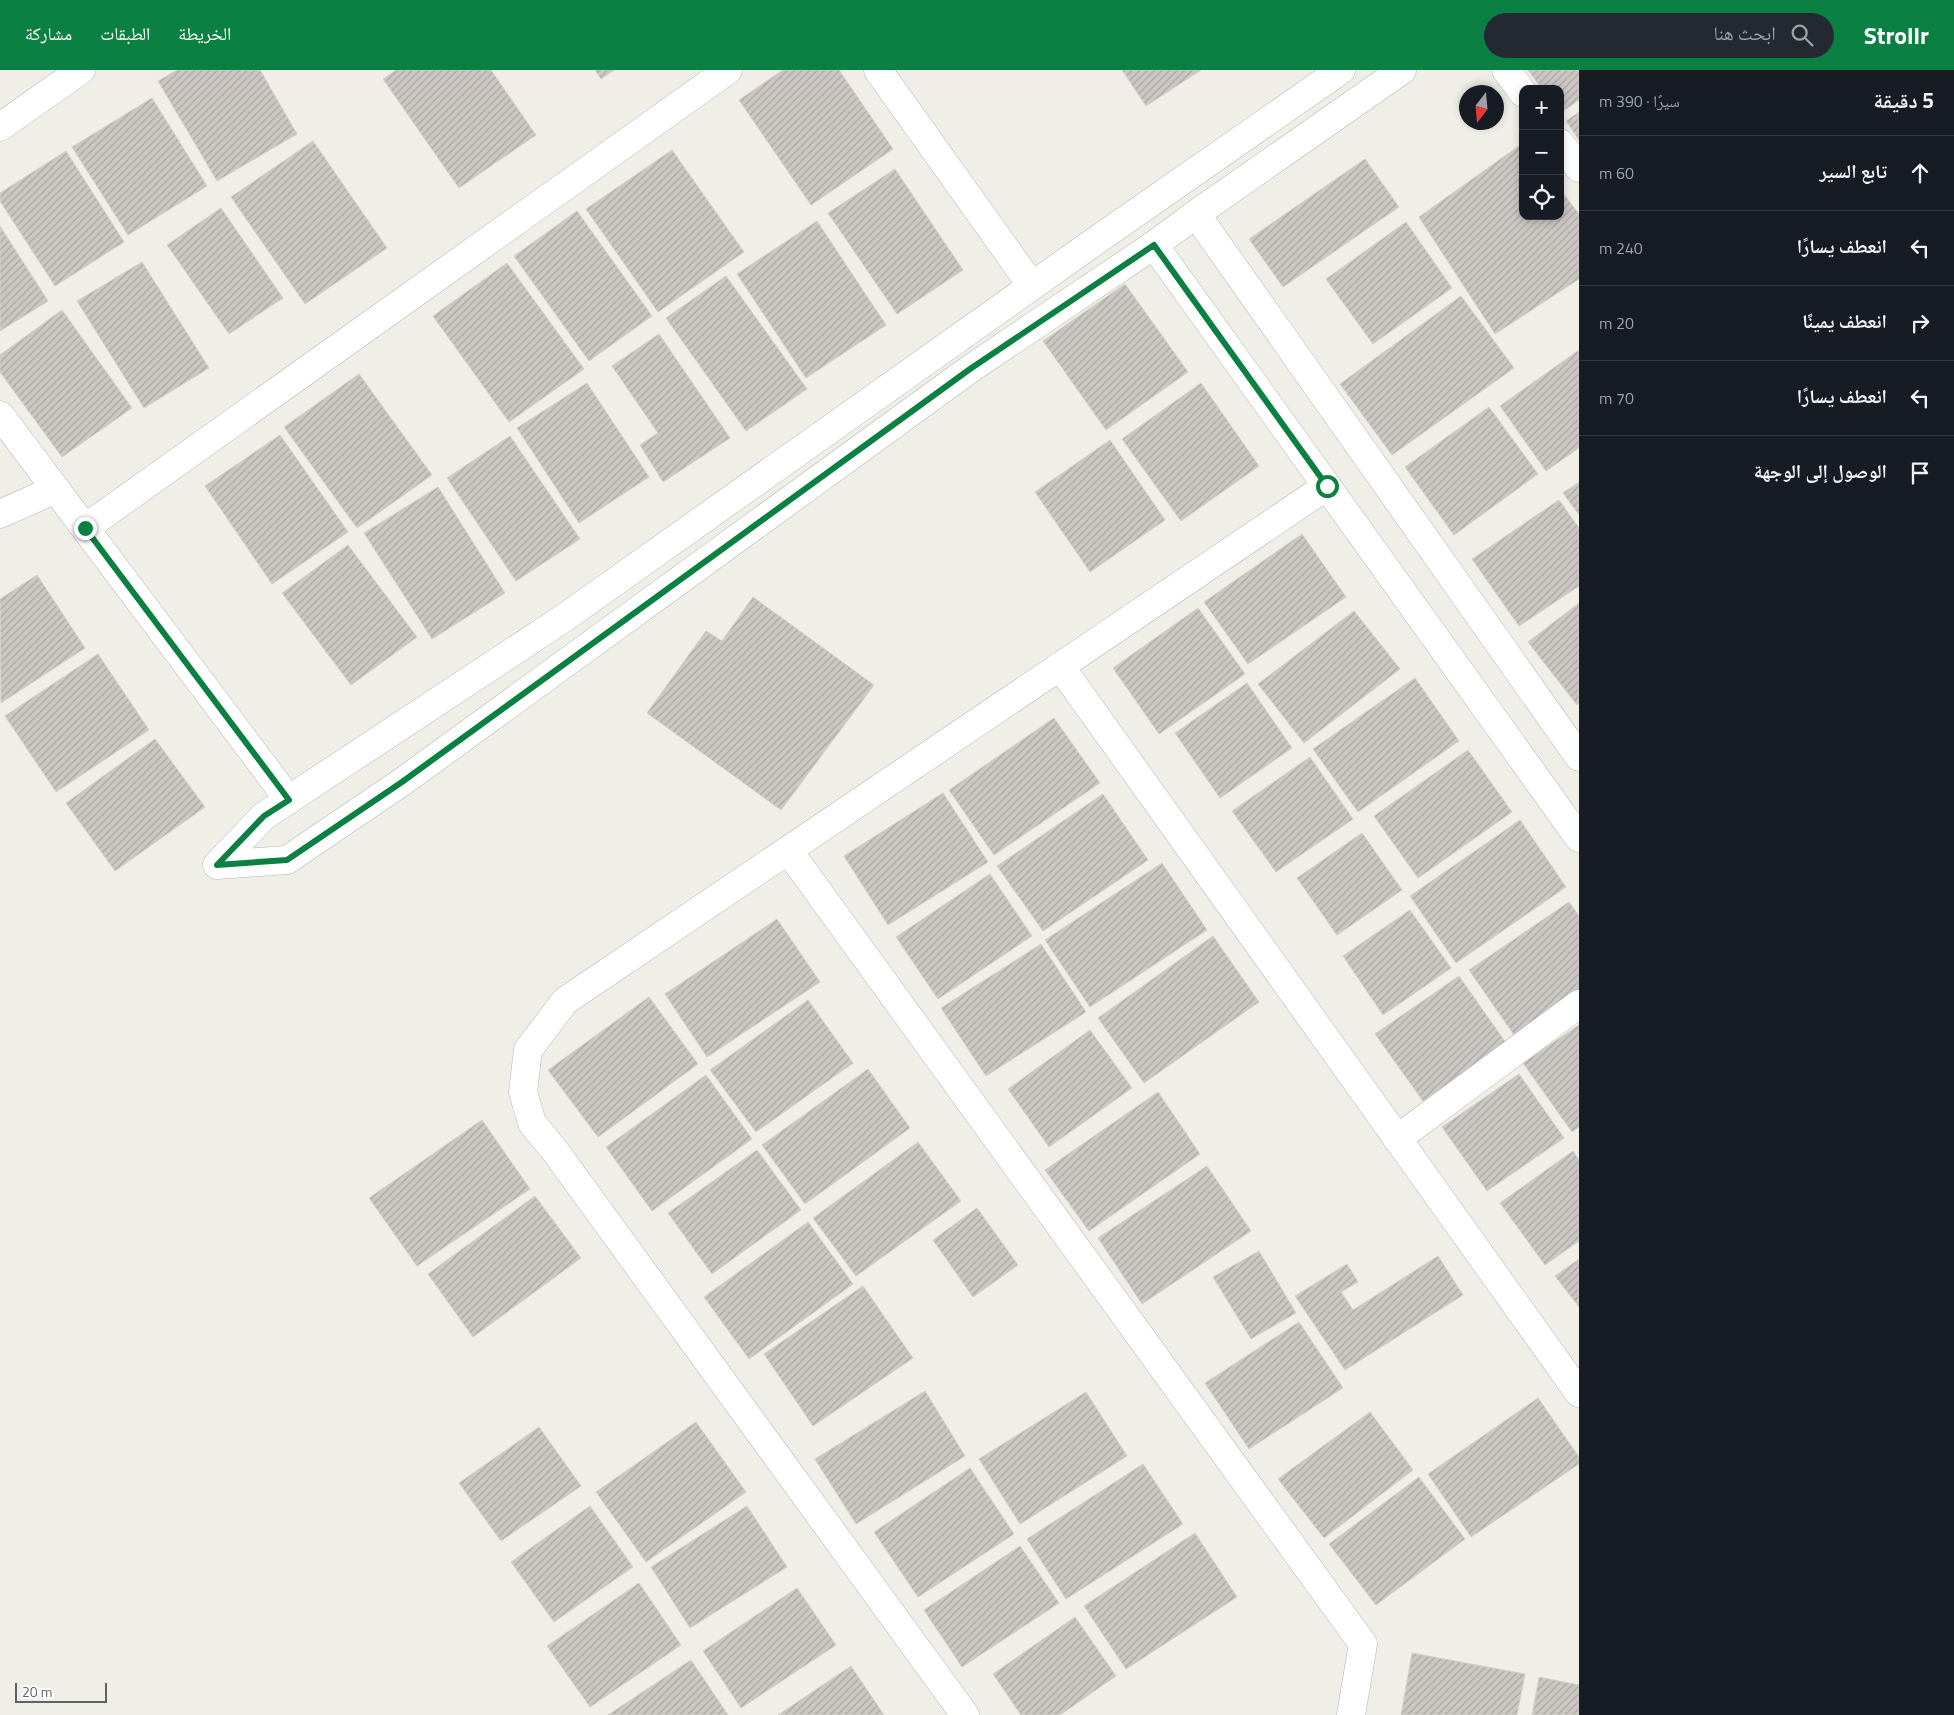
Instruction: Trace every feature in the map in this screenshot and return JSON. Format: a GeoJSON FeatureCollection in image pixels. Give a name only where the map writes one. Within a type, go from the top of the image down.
{"type":"FeatureCollection","features":[{"type":"Feature","properties":{"kind":"street"},"geometry":{"type":"LineString","coordinates":[[0,127],[81,70]]}},
{"type":"Feature","properties":{"kind":"street"},"geometry":{"type":"LineString","coordinates":[[85,528],[728,70]]}},
{"type":"Feature","properties":{"kind":"street"},"geometry":{"type":"LineString","coordinates":[[878,70],[1032,286]]}},
{"type":"Feature","properties":{"kind":"street"},"geometry":{"type":"LineString","coordinates":[[1341,70],[1032,286],[564,618],[264,816],[217,865],[287,860],[402,782],[970,369],[1154,245],[1402,70]]}},
{"type":"Feature","properties":{"kind":"street"},"geometry":{"type":"LineString","coordinates":[[1506,70],[1519,88]]}},
{"type":"Feature","properties":{"kind":"street"},"geometry":{"type":"LineString","coordinates":[[1564,148],[1579,168]]}},
{"type":"Feature","properties":{"kind":"street"},"geometry":{"type":"LineString","coordinates":[[1196,214],[1579,757]]}},
{"type":"Feature","properties":{"kind":"street"},"geometry":{"type":"LineString","coordinates":[[1154,245],[1579,838]]}},
{"type":"Feature","properties":{"kind":"street"},"geometry":{"type":"LineString","coordinates":[[0,414],[289,800]]}},
{"type":"Feature","properties":{"kind":"street"},"geometry":{"type":"LineString","coordinates":[[965,1715],[555,1151],[532,1123],[523,1092],[528,1050],[565,1001],[1327,486]]}},
{"type":"Feature","properties":{"kind":"street"},"geometry":{"type":"LineString","coordinates":[[0,514],[56,489]]}},
{"type":"Feature","properties":{"kind":"street"},"geometry":{"type":"LineString","coordinates":[[1060,666],[1579,1393]]}},
{"type":"Feature","properties":{"kind":"street"},"geometry":{"type":"LineString","coordinates":[[788,850],[1363,1644],[1350,1715]]}},
{"type":"Feature","properties":{"kind":"street"},"geometry":{"type":"LineString","coordinates":[[1397,1139],[1579,1004]]}},
{"type":"Feature","properties":{"kind":"building"},"geometry":{"type":"Polygon","coordinates":[[[177,70],[260,70],[297,134],[217,181],[158,81],[177,70]]]}},
{"type":"Feature","properties":{"kind":"building"},"geometry":{"type":"Polygon","coordinates":[[[396,70],[491,70],[536,135],[459,188],[383,79],[396,70]]]}},
{"type":"Feature","properties":{"kind":"building"},"geometry":{"type":"Polygon","coordinates":[[[595,70],[614,70],[601,79],[595,70]]]}},
{"type":"Feature","properties":{"kind":"building"},"geometry":{"type":"Polygon","coordinates":[[[783,70],[839,70],[893,149],[811,205],[739,100],[783,70]]]}},
{"type":"Feature","properties":{"kind":"building"},"geometry":{"type":"Polygon","coordinates":[[[1122,70],[1201,70],[1146,106],[1122,70]]]}},
{"type":"Feature","properties":{"kind":"building"},"geometry":{"type":"Polygon","coordinates":[[[1528,70],[1579,70],[1579,100],[1564,110],[1564,85],[1539,85],[1528,70]]]}},
{"type":"Feature","properties":{"kind":"building"},"geometry":{"type":"Polygon","coordinates":[[[152,98],[207,186],[128,235],[72,147],[152,98]]]}},
{"type":"Feature","properties":{"kind":"building"},"geometry":{"type":"Polygon","coordinates":[[[1579,112],[1579,140],[1566,121],[1579,112]]]}},
{"type":"Feature","properties":{"kind":"building"},"geometry":{"type":"Polygon","coordinates":[[[313,141],[387,248],[305,304],[231,197],[313,141]]]}},
{"type":"Feature","properties":{"kind":"building"},"geometry":{"type":"Polygon","coordinates":[[[1519,146],[1519,220],[1564,220],[1564,194],[1579,214],[1579,279],[1495,334],[1419,217],[1519,146]]]}},
{"type":"Feature","properties":{"kind":"building"},"geometry":{"type":"Polygon","coordinates":[[[672,150],[744,252],[658,312],[586,209],[672,150]]]}},
{"type":"Feature","properties":{"kind":"building"},"geometry":{"type":"Polygon","coordinates":[[[66,151],[124,242],[55,286],[0,201],[0,193],[66,151]]]}},
{"type":"Feature","properties":{"kind":"building"},"geometry":{"type":"Polygon","coordinates":[[[1365,159],[1399,207],[1283,287],[1249,239],[1365,159]]]}},
{"type":"Feature","properties":{"kind":"building"},"geometry":{"type":"Polygon","coordinates":[[[895,169],[963,270],[897,314],[828,213],[895,169]]]}},
{"type":"Feature","properties":{"kind":"building"},"geometry":{"type":"Polygon","coordinates":[[[221,208],[283,298],[229,334],[167,245],[221,208]]]}},
{"type":"Feature","properties":{"kind":"building"},"geometry":{"type":"Polygon","coordinates":[[[577,211],[652,316],[589,361],[514,256],[577,211]]]}},
{"type":"Feature","properties":{"kind":"building"},"geometry":{"type":"Polygon","coordinates":[[[817,221],[886,325],[806,378],[737,274],[817,221]]]}},
{"type":"Feature","properties":{"kind":"building"},"geometry":{"type":"Polygon","coordinates":[[[1406,222],[1452,288],[1373,344],[1326,279],[1406,222]]]}},
{"type":"Feature","properties":{"kind":"building"},"geometry":{"type":"Polygon","coordinates":[[[0,226],[48,301],[0,331],[0,226]]]}},
{"type":"Feature","properties":{"kind":"building"},"geometry":{"type":"Polygon","coordinates":[[[142,262],[209,368],[144,408],[77,301],[142,262]]]}},
{"type":"Feature","properties":{"kind":"building"},"geometry":{"type":"Polygon","coordinates":[[[507,263],[584,369],[509,422],[433,316],[507,263]]]}},
{"type":"Feature","properties":{"kind":"building"},"geometry":{"type":"Polygon","coordinates":[[[726,276],[807,389],[746,431],[666,318],[726,276]]]}},
{"type":"Feature","properties":{"kind":"building"},"geometry":{"type":"Polygon","coordinates":[[[1125,284],[1188,372],[1106,430],[1043,341],[1125,284]]]}},
{"type":"Feature","properties":{"kind":"building"},"geometry":{"type":"Polygon","coordinates":[[[1461,296],[1514,368],[1392,455],[1340,384],[1461,296]]]}},
{"type":"Feature","properties":{"kind":"building"},"geometry":{"type":"Polygon","coordinates":[[[62,310],[132,408],[62,457],[0,372],[0,355],[62,310]]]}},
{"type":"Feature","properties":{"kind":"building"},"geometry":{"type":"Polygon","coordinates":[[[659,334],[730,438],[663,482],[640,445],[658,433],[612,366],[659,334]]]}},
{"type":"Feature","properties":{"kind":"building"},"geometry":{"type":"Polygon","coordinates":[[[1579,350],[1579,448],[1546,471],[1500,406],[1579,350]]]}},
{"type":"Feature","properties":{"kind":"building"},"geometry":{"type":"Polygon","coordinates":[[[359,374],[432,475],[357,528],[284,427],[359,374]]]}},
{"type":"Feature","properties":{"kind":"building"},"geometry":{"type":"Polygon","coordinates":[[[587,383],[649,477],[579,523],[517,428],[587,383]]]}},
{"type":"Feature","properties":{"kind":"building"},"geometry":{"type":"Polygon","coordinates":[[[1201,383],[1259,466],[1181,521],[1122,439],[1201,383]]]}},
{"type":"Feature","properties":{"kind":"building"},"geometry":{"type":"Polygon","coordinates":[[[1489,407],[1538,474],[1454,535],[1405,467],[1489,407]]]}},
{"type":"Feature","properties":{"kind":"building"},"geometry":{"type":"Polygon","coordinates":[[[280,435],[348,532],[272,584],[205,486],[280,435]]]}},
{"type":"Feature","properties":{"kind":"building"},"geometry":{"type":"Polygon","coordinates":[[[510,436],[580,539],[516,581],[447,478],[510,436]]]}},
{"type":"Feature","properties":{"kind":"building"},"geometry":{"type":"Polygon","coordinates":[[[1110,440],[1165,520],[1090,572],[1035,492],[1110,440]]]}},
{"type":"Feature","properties":{"kind":"building"},"geometry":{"type":"Polygon","coordinates":[[[1579,482],[1579,515],[1563,493],[1579,482]]]}},
{"type":"Feature","properties":{"kind":"building"},"geometry":{"type":"Polygon","coordinates":[[[438,487],[505,593],[432,639],[364,533],[438,487]]]}},
{"type":"Feature","properties":{"kind":"building"},"geometry":{"type":"Polygon","coordinates":[[[1559,500],[1579,528],[1579,586],[1519,626],[1472,559],[1559,500]]]}},
{"type":"Feature","properties":{"kind":"building"},"geometry":{"type":"Polygon","coordinates":[[[1302,534],[1346,597],[1248,664],[1204,602],[1302,534]]]}},
{"type":"Feature","properties":{"kind":"building"},"geometry":{"type":"Polygon","coordinates":[[[348,545],[417,637],[351,685],[282,593],[348,545]]]}},
{"type":"Feature","properties":{"kind":"building"},"geometry":{"type":"Polygon","coordinates":[[[37,575],[85,648],[1,703],[0,599],[37,575]]]}},
{"type":"Feature","properties":{"kind":"building"},"geometry":{"type":"Polygon","coordinates":[[[753,597],[874,685],[781,810],[647,713],[706,631],[722,641],[753,597]]]}},
{"type":"Feature","properties":{"kind":"building"},"geometry":{"type":"Polygon","coordinates":[[[1579,603],[1579,703],[1577,705],[1528,642],[1579,603]]]}},
{"type":"Feature","properties":{"kind":"building"},"geometry":{"type":"Polygon","coordinates":[[[1198,608],[1245,674],[1159,734],[1113,668],[1198,608]]]}},
{"type":"Feature","properties":{"kind":"building"},"geometry":{"type":"Polygon","coordinates":[[[1354,611],[1400,669],[1304,743],[1258,684],[1354,611]]]}},
{"type":"Feature","properties":{"kind":"building"},"geometry":{"type":"Polygon","coordinates":[[[98,654],[149,730],[56,792],[5,716],[98,654]]]}},
{"type":"Feature","properties":{"kind":"building"},"geometry":{"type":"Polygon","coordinates":[[[1415,678],[1459,741],[1358,812],[1313,749],[1415,678]]]}},
{"type":"Feature","properties":{"kind":"building"},"geometry":{"type":"Polygon","coordinates":[[[1247,683],[1292,748],[1220,798],[1175,733],[1247,683]]]}},
{"type":"Feature","properties":{"kind":"building"},"geometry":{"type":"Polygon","coordinates":[[[1054,718],[1100,783],[994,855],[949,790],[1054,718]]]}},
{"type":"Feature","properties":{"kind":"building"},"geometry":{"type":"Polygon","coordinates":[[[155,739],[205,807],[115,871],[66,803],[155,739]]]}},
{"type":"Feature","properties":{"kind":"building"},"geometry":{"type":"Polygon","coordinates":[[[1468,750],[1512,812],[1418,878],[1374,816],[1468,750]]]}},
{"type":"Feature","properties":{"kind":"building"},"geometry":{"type":"Polygon","coordinates":[[[1310,757],[1353,819],[1276,872],[1232,811],[1310,757]]]}},
{"type":"Feature","properties":{"kind":"building"},"geometry":{"type":"Polygon","coordinates":[[[943,793],[988,862],[888,925],[844,856],[943,793]]]}},
{"type":"Feature","properties":{"kind":"building"},"geometry":{"type":"Polygon","coordinates":[[[1103,794],[1148,860],[1043,931],[997,866],[1103,794]]]}},
{"type":"Feature","properties":{"kind":"building"},"geometry":{"type":"Polygon","coordinates":[[[1520,820],[1566,887],[1456,963],[1410,896],[1520,820]]]}},
{"type":"Feature","properties":{"kind":"building"},"geometry":{"type":"Polygon","coordinates":[[[1362,833],[1402,890],[1337,935],[1297,878],[1362,833]]]}},
{"type":"Feature","properties":{"kind":"building"},"geometry":{"type":"Polygon","coordinates":[[[1162,863],[1207,930],[1090,1007],[1045,940],[1162,863]]]}},
{"type":"Feature","properties":{"kind":"building"},"geometry":{"type":"Polygon","coordinates":[[[990,874],[1032,936],[938,999],[896,937],[990,874]]]}},
{"type":"Feature","properties":{"kind":"building"},"geometry":{"type":"Polygon","coordinates":[[[1569,902],[1579,916],[1579,991],[1514,1035],[1469,970],[1569,902]]]}},
{"type":"Feature","properties":{"kind":"building"},"geometry":{"type":"Polygon","coordinates":[[[1410,910],[1451,968],[1383,1015],[1343,956],[1410,910]]]}},
{"type":"Feature","properties":{"kind":"building"},"geometry":{"type":"Polygon","coordinates":[[[777,919],[820,982],[707,1057],[665,994],[777,919]]]}},
{"type":"Feature","properties":{"kind":"building"},"geometry":{"type":"Polygon","coordinates":[[[1213,936],[1259,1002],[1144,1083],[1098,1018],[1213,936]]]}},
{"type":"Feature","properties":{"kind":"building"},"geometry":{"type":"Polygon","coordinates":[[[1041,944],[1086,1012],[986,1076],[941,1008],[1041,944]]]}},
{"type":"Feature","properties":{"kind":"building"},"geometry":{"type":"Polygon","coordinates":[[[1459,976],[1506,1043],[1423,1101],[1375,1034],[1459,976]]]}},
{"type":"Feature","properties":{"kind":"building"},"geometry":{"type":"Polygon","coordinates":[[[649,997],[698,1064],[598,1137],[548,1070],[649,997]]]}},
{"type":"Feature","properties":{"kind":"building"},"geometry":{"type":"Polygon","coordinates":[[[808,1000],[853,1063],[756,1132],[710,1070],[808,1000]]]}},
{"type":"Feature","properties":{"kind":"building"},"geometry":{"type":"Polygon","coordinates":[[[1579,1025],[1579,1127],[1572,1132],[1523,1063],[1579,1025]]]}},
{"type":"Feature","properties":{"kind":"building"},"geometry":{"type":"Polygon","coordinates":[[[1090,1030],[1132,1088],[1049,1147],[1008,1089],[1090,1030]]]}},
{"type":"Feature","properties":{"kind":"building"},"geometry":{"type":"Polygon","coordinates":[[[868,1069],[910,1128],[805,1204],[762,1145],[868,1069]]]}},
{"type":"Feature","properties":{"kind":"building"},"geometry":{"type":"Polygon","coordinates":[[[1519,1074],[1564,1138],[1487,1191],[1442,1127],[1519,1074]]]}},
{"type":"Feature","properties":{"kind":"building"},"geometry":{"type":"Polygon","coordinates":[[[706,1075],[752,1139],[652,1211],[606,1147],[706,1075]]]}},
{"type":"Feature","properties":{"kind":"building"},"geometry":{"type":"Polygon","coordinates":[[[1158,1092],[1200,1154],[1089,1231],[1045,1170],[1158,1092]]]}},
{"type":"Feature","properties":{"kind":"building"},"geometry":{"type":"Polygon","coordinates":[[[482,1120],[530,1189],[417,1266],[369,1198],[482,1120]]]}},
{"type":"Feature","properties":{"kind":"building"},"geometry":{"type":"Polygon","coordinates":[[[918,1142],[961,1201],[856,1276],[813,1218],[918,1142]]]}},
{"type":"Feature","properties":{"kind":"building"},"geometry":{"type":"Polygon","coordinates":[[[757,1150],[801,1210],[712,1274],[668,1213],[757,1150]]]}},
{"type":"Feature","properties":{"kind":"building"},"geometry":{"type":"Polygon","coordinates":[[[1573,1151],[1579,1160],[1579,1241],[1545,1265],[1500,1203],[1573,1151]]]}},
{"type":"Feature","properties":{"kind":"building"},"geometry":{"type":"Polygon","coordinates":[[[1207,1166],[1251,1231],[1142,1304],[1098,1238],[1207,1166]]]}},
{"type":"Feature","properties":{"kind":"building"},"geometry":{"type":"Polygon","coordinates":[[[535,1196],[581,1258],[473,1337],[428,1274],[535,1196]]]}},
{"type":"Feature","properties":{"kind":"building"},"geometry":{"type":"Polygon","coordinates":[[[977,1208],[1018,1265],[973,1297],[933,1240],[977,1208]]]}},
{"type":"Feature","properties":{"kind":"building"},"geometry":{"type":"Polygon","coordinates":[[[808,1222],[853,1284],[749,1359],[704,1297],[808,1222]]]}},
{"type":"Feature","properties":{"kind":"building"},"geometry":{"type":"Polygon","coordinates":[[[1259,1251],[1296,1313],[1251,1339],[1213,1277],[1259,1251]]]}},
{"type":"Feature","properties":{"kind":"building"},"geometry":{"type":"Polygon","coordinates":[[[1438,1256],[1463,1295],[1345,1370],[1295,1296],[1347,1264],[1358,1282],[1341,1292],[1353,1310],[1438,1256]]]}},
{"type":"Feature","properties":{"kind":"building"},"geometry":{"type":"Polygon","coordinates":[[[1579,1259],[1579,1307],[1555,1276],[1579,1259]]]}},
{"type":"Feature","properties":{"kind":"building"},"geometry":{"type":"Polygon","coordinates":[[[863,1286],[913,1358],[813,1426],[764,1354],[863,1286]]]}},
{"type":"Feature","properties":{"kind":"building"},"geometry":{"type":"Polygon","coordinates":[[[1299,1322],[1343,1388],[1249,1449],[1205,1383],[1299,1322]]]}},
{"type":"Feature","properties":{"kind":"building"},"geometry":{"type":"Polygon","coordinates":[[[925,1391],[965,1456],[856,1524],[815,1459],[925,1391]]]}},
{"type":"Feature","properties":{"kind":"building"},"geometry":{"type":"Polygon","coordinates":[[[1086,1392],[1127,1456],[1020,1524],[979,1459],[1086,1392]]]}},
{"type":"Feature","properties":{"kind":"building"},"geometry":{"type":"Polygon","coordinates":[[[1538,1398],[1579,1457],[1579,1464],[1471,1537],[1428,1474],[1538,1398]]]}},
{"type":"Feature","properties":{"kind":"building"},"geometry":{"type":"Polygon","coordinates":[[[1370,1412],[1413,1470],[1324,1538],[1278,1479],[1370,1412]]]}},
{"type":"Feature","properties":{"kind":"building"},"geometry":{"type":"Polygon","coordinates":[[[696,1422],[746,1492],[646,1562],[596,1492],[696,1422]]]}},
{"type":"Feature","properties":{"kind":"building"},"geometry":{"type":"Polygon","coordinates":[[[539,1427],[581,1486],[501,1541],[459,1483],[539,1427]]]}},
{"type":"Feature","properties":{"kind":"building"},"geometry":{"type":"Polygon","coordinates":[[[1143,1464],[1183,1524],[1066,1599],[1027,1539],[1143,1464]]]}},
{"type":"Feature","properties":{"kind":"building"},"geometry":{"type":"Polygon","coordinates":[[[970,1468],[1014,1534],[918,1597],[874,1532],[970,1468]]]}},
{"type":"Feature","properties":{"kind":"building"},"geometry":{"type":"Polygon","coordinates":[[[1419,1477],[1465,1539],[1376,1605],[1329,1544],[1419,1477]]]}},
{"type":"Feature","properties":{"kind":"building"},"geometry":{"type":"Polygon","coordinates":[[[590,1506],[633,1567],[554,1622],[511,1562],[590,1506]]]}},
{"type":"Feature","properties":{"kind":"building"},"geometry":{"type":"Polygon","coordinates":[[[747,1506],[787,1567],[690,1628],[651,1567],[747,1506]]]}},
{"type":"Feature","properties":{"kind":"building"},"geometry":{"type":"Polygon","coordinates":[[[1195,1533],[1237,1597],[1126,1669],[1084,1606],[1195,1533]]]}},
{"type":"Feature","properties":{"kind":"building"},"geometry":{"type":"Polygon","coordinates":[[[1020,1546],[1059,1603],[962,1667],[924,1610],[1020,1546]]]}},
{"type":"Feature","properties":{"kind":"building"},"geometry":{"type":"Polygon","coordinates":[[[639,1583],[681,1645],[590,1707],[547,1646],[639,1583]]]}},
{"type":"Feature","properties":{"kind":"building"},"geometry":{"type":"Polygon","coordinates":[[[797,1588],[836,1645],[741,1708],[703,1651],[797,1588]]]}},
{"type":"Feature","properties":{"kind":"building"},"geometry":{"type":"Polygon","coordinates":[[[1075,1617],[1116,1676],[1060,1715],[1021,1715],[993,1674],[1075,1617]]]}},
{"type":"Feature","properties":{"kind":"building"},"geometry":{"type":"Polygon","coordinates":[[[1412,1653],[1525,1674],[1517,1715],[1401,1715],[1412,1653]]]}},
{"type":"Feature","properties":{"kind":"building"},"geometry":{"type":"Polygon","coordinates":[[[691,1660],[728,1715],[608,1715],[691,1660]]]}},
{"type":"Feature","properties":{"kind":"building"},"geometry":{"type":"Polygon","coordinates":[[[851,1666],[884,1715],[778,1715],[851,1666]]]}},
{"type":"Feature","properties":{"kind":"building"},"geometry":{"type":"Polygon","coordinates":[[[1539,1677],[1579,1685],[1579,1715],[1532,1715],[1539,1677]]]}},
{"type":"Feature","properties":{"kind":"route"},"geometry":{"type":"LineString","coordinates":[[85,528],[289,800],[264,816],[217,865],[287,860],[402,782],[970,369],[1154,245],[1327,486]]}}]}
